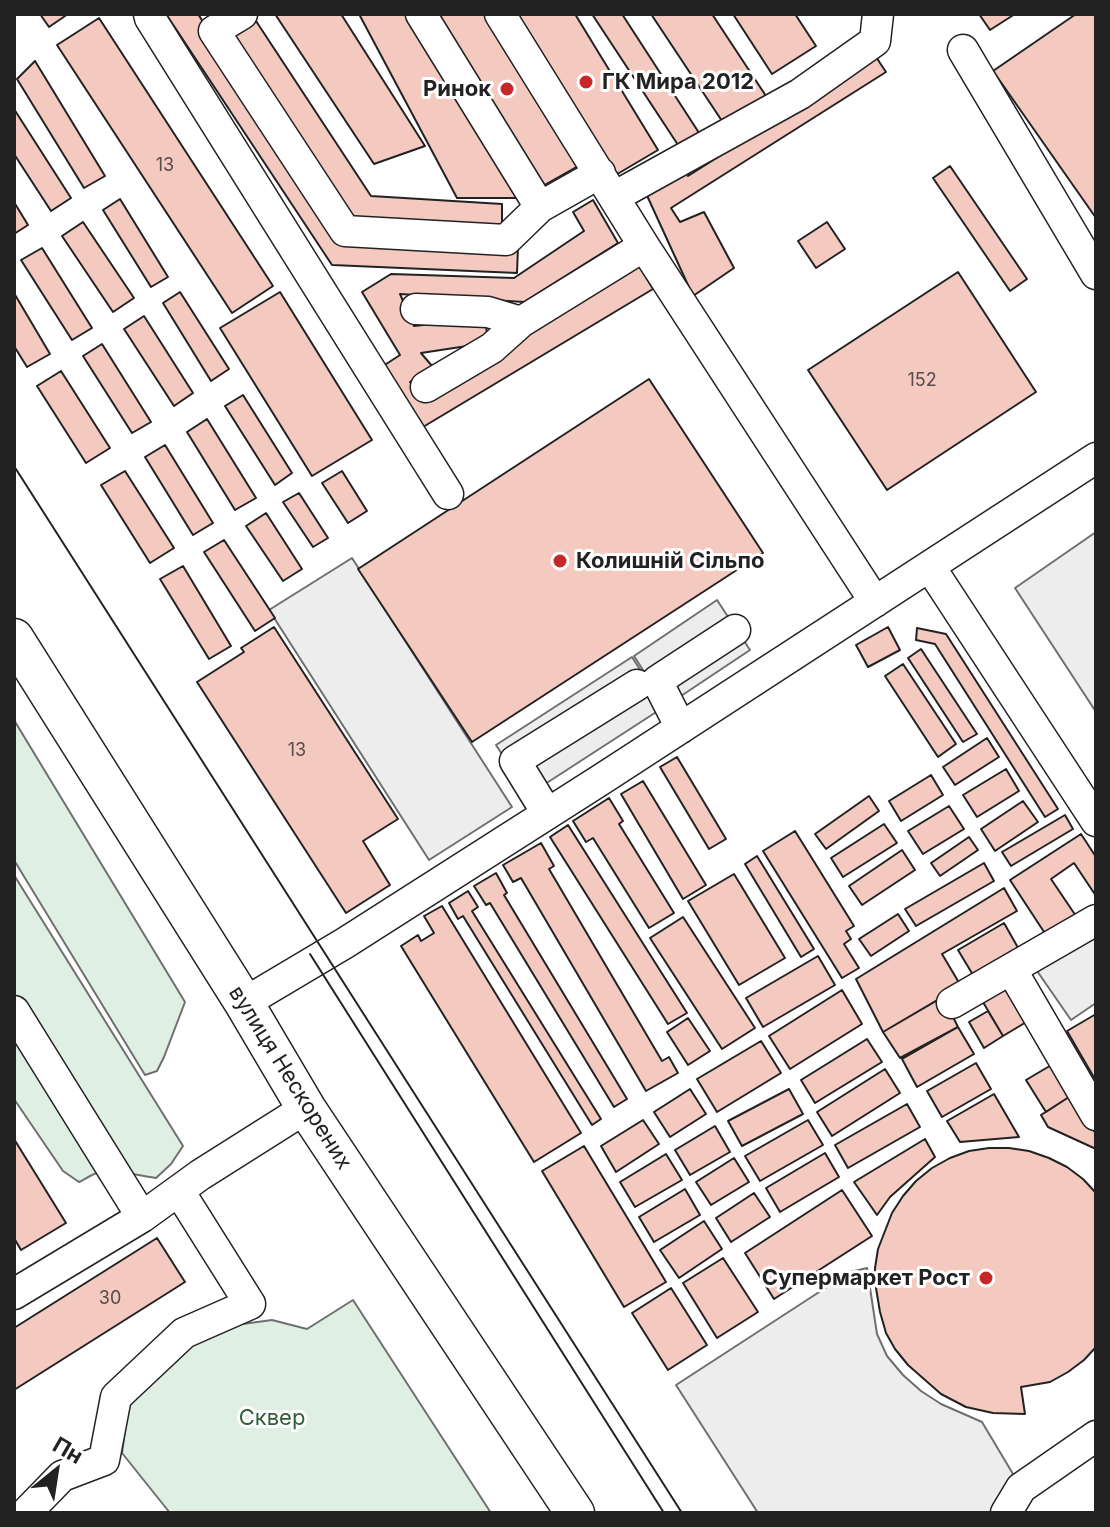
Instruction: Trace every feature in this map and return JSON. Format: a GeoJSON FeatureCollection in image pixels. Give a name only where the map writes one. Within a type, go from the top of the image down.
{"type":"FeatureCollection","features":[{"type":"Feature","properties":{"kind":"main road","name":"вулиця Нескорених"},"geometry":{"type":"LineString","coordinates":[[14,638],[244,1003],[306,1108],[575,1513]]}},
{"type":"Feature","properties":{"kind":"lane"},"geometry":{"type":"LineString","coordinates":[[149,14],[448,494]]}},
{"type":"Feature","properties":{"kind":"lane"},"geometry":{"type":"LineString","coordinates":[[242,14],[214,31],[345,231],[506,240],[540,207],[607,185],[800,94],[875,41],[878,14]]}},
{"type":"Feature","properties":{"kind":"lane"},"geometry":{"type":"LineString","coordinates":[[421,14],[540,207]]}},
{"type":"Feature","properties":{"kind":"lane"},"geometry":{"type":"LineString","coordinates":[[500,14],[644,246],[875,602]]}},
{"type":"Feature","properties":{"kind":"lane"},"geometry":{"type":"LineString","coordinates":[[963,50],[1096,274]]}},
{"type":"Feature","properties":{"kind":"lane"},"geometry":{"type":"LineString","coordinates":[[426,387],[492,348],[521,322],[644,246]]}},
{"type":"Feature","properties":{"kind":"lane"},"geometry":{"type":"LineString","coordinates":[[416,309],[488,312],[521,322]]}},
{"type":"Feature","properties":{"kind":"lane"},"geometry":{"type":"LineString","coordinates":[[244,1003],[345,943],[1096,458]]}},
{"type":"Feature","properties":{"kind":"lane"},"geometry":{"type":"LineString","coordinates":[[930,567],[1096,821]]}},
{"type":"Feature","properties":{"kind":"lane"},"geometry":{"type":"LineString","coordinates":[[681,728],[657,681],[735,630]]}},
{"type":"Feature","properties":{"kind":"lane"},"geometry":{"type":"LineString","coordinates":[[547,813],[515,761],[637,685]]}},
{"type":"Feature","properties":{"kind":"lane"},"geometry":{"type":"LineString","coordinates":[[952,1003],[1095,923]]}},
{"type":"Feature","properties":{"kind":"lane"},"geometry":{"type":"LineString","coordinates":[[1011,969],[1096,1115]]}},
{"type":"Feature","properties":{"kind":"lane"},"geometry":{"type":"LineString","coordinates":[[14,1011],[142,1217]]}},
{"type":"Feature","properties":{"kind":"lane"},"geometry":{"type":"LineString","coordinates":[[14,1294],[142,1217],[200,1175],[306,1108]]}},
{"type":"Feature","properties":{"kind":"lane"},"geometry":{"type":"LineString","coordinates":[[26,1513],[62,1476],[104,1460],[116,1397],[184,1333],[250,1304],[179,1191]]}},
{"type":"Feature","properties":{"kind":"lane"},"geometry":{"type":"LineString","coordinates":[[1006,1513],[1021,1488],[1096,1436]]}},
{"type":"Feature","properties":{"kind":"green space"},"geometry":{"type":"Polygon","coordinates":[[[14,720],[185,1002],[157,1071],[145,1075],[14,860],[14,720]]]}},
{"type":"Feature","properties":{"kind":"green space"},"geometry":{"type":"Polygon","coordinates":[[[14,875],[183,1146],[171,1164],[156,1178],[103,1172],[79,1182],[63,1171],[14,1099],[14,875]]]}},
{"type":"Feature","properties":{"kind":"green space","name":"Сквер"},"geometry":{"type":"Polygon","coordinates":[[[353,1300],[491,1513],[170,1513],[122,1453],[129,1398],[187,1345],[228,1326],[272,1320],[307,1329],[353,1300]]]}},
{"type":"Feature","properties":{"kind":"shaded area"},"geometry":{"type":"Polygon","coordinates":[[[1096,532],[1096,712],[1015,588],[1096,532]]]}},
{"type":"Feature","properties":{"kind":"shaded area"},"geometry":{"type":"Polygon","coordinates":[[[352,558],[512,807],[429,860],[269,610],[352,558]]]}},
{"type":"Feature","properties":{"kind":"shaded area"},"geometry":{"type":"Polygon","coordinates":[[[717,600],[750,650],[666,706],[634,656],[717,600]]]}},
{"type":"Feature","properties":{"kind":"shaded area"},"geometry":{"type":"Polygon","coordinates":[[[632,657],[664,707],[542,786],[533,802],[496,745],[632,657]]]}},
{"type":"Feature","properties":{"kind":"shaded area"},"geometry":{"type":"Polygon","coordinates":[[[1091,931],[1096,939],[1096,1003],[1071,1020],[1035,968],[1091,931]]]}},
{"type":"Feature","properties":{"kind":"shaded area"},"geometry":{"type":"Polygon","coordinates":[[[867,1268],[877,1334],[887,1356],[921,1391],[941,1404],[982,1422],[1013,1474],[997,1513],[758,1513],[676,1385],[850,1272],[867,1268]]]}},
{"type":"Feature","properties":{"kind":"building"},"geometry":{"type":"Polygon","coordinates":[[[40,14],[68,14],[49,27],[40,14]]]}},
{"type":"Feature","properties":{"kind":"building"},"geometry":{"type":"Polygon","coordinates":[[[166,14],[198,14],[344,241],[518,248],[517,273],[332,265],[166,14]]]}},
{"type":"Feature","properties":{"kind":"building"},"geometry":{"type":"Polygon","coordinates":[[[275,14],[341,14],[425,146],[374,164],[275,14]]]}},
{"type":"Feature","properties":{"kind":"building"},"geometry":{"type":"Polygon","coordinates":[[[359,14],[407,14],[521,198],[457,198],[359,14]]]}},
{"type":"Feature","properties":{"kind":"building","name":"Ринок"},"geometry":{"type":"Polygon","coordinates":[[[431,14],[488,14],[580,165],[541,187],[431,14]]]}},
{"type":"Feature","properties":{"kind":"building","name":"ГК Мира 2012"},"geometry":{"type":"Polygon","coordinates":[[[512,14],[575,14],[658,150],[614,176],[512,14]]]}},
{"type":"Feature","properties":{"kind":"building","name":"ГК Мира 2012"},"geometry":{"type":"Polygon","coordinates":[[[592,14],[622,14],[703,139],[682,151],[592,14]]]}},
{"type":"Feature","properties":{"kind":"building","name":"ГК Мира 2012"},"geometry":{"type":"Polygon","coordinates":[[[651,14],[712,14],[766,96],[722,121],[651,14]]]}},
{"type":"Feature","properties":{"kind":"building"},"geometry":{"type":"Polygon","coordinates":[[[733,14],[795,14],[816,46],[772,74],[733,14]]]}},
{"type":"Feature","properties":{"kind":"building"},"geometry":{"type":"Polygon","coordinates":[[[979,14],[1015,14],[990,30],[979,14]]]}},
{"type":"Feature","properties":{"kind":"building"},"geometry":{"type":"Polygon","coordinates":[[[1076,14],[1096,14],[1096,218],[993,71],[1076,14]]]}},
{"type":"Feature","properties":{"kind":"building"},"geometry":{"type":"Polygon","coordinates":[[[99,18],[273,286],[232,313],[57,45],[99,18]]]}},
{"type":"Feature","properties":{"kind":"building"},"geometry":{"type":"Polygon","coordinates":[[[256,21],[371,196],[502,204],[502,231],[346,224],[227,40],[256,21]]]}},
{"type":"Feature","properties":{"kind":"building"},"geometry":{"type":"Polygon","coordinates":[[[876,57],[886,72],[671,208],[680,222],[704,212],[734,268],[693,296],[644,189],[692,164],[688,176],[876,57]]]}},
{"type":"Feature","properties":{"kind":"building"},"geometry":{"type":"Polygon","coordinates":[[[35,61],[105,176],[84,188],[17,79],[35,61]]]}},
{"type":"Feature","properties":{"kind":"building"},"geometry":{"type":"Polygon","coordinates":[[[14,109],[71,198],[51,211],[14,154],[14,109]]]}},
{"type":"Feature","properties":{"kind":"building"},"geometry":{"type":"Polygon","coordinates":[[[950,166],[1027,279],[1010,291],[933,178],[950,166]]]}},
{"type":"Feature","properties":{"kind":"building"},"geometry":{"type":"Polygon","coordinates":[[[120,199],[168,277],[151,287],[103,210],[120,199]]]}},
{"type":"Feature","properties":{"kind":"building"},"geometry":{"type":"Polygon","coordinates":[[[593,200],[618,243],[524,302],[400,294],[414,326],[486,318],[487,343],[421,353],[432,366],[410,382],[423,397],[639,265],[653,289],[418,430],[380,368],[400,355],[362,292],[391,274],[514,278],[584,231],[573,212],[593,200]]]}},
{"type":"Feature","properties":{"kind":"building"},"geometry":{"type":"Polygon","coordinates":[[[14,202],[28,225],[14,234],[14,202]]]}},
{"type":"Feature","properties":{"kind":"building"},"geometry":{"type":"Polygon","coordinates":[[[83,222],[134,298],[113,312],[62,236],[83,222]]]}},
{"type":"Feature","properties":{"kind":"building"},"geometry":{"type":"Polygon","coordinates":[[[827,222],[845,249],[816,268],[798,241],[827,222]]]}},
{"type":"Feature","properties":{"kind":"building"},"geometry":{"type":"Polygon","coordinates":[[[42,248],[92,328],[72,340],[21,260],[42,248]]]}},
{"type":"Feature","properties":{"kind":"building"},"geometry":{"type":"Polygon","coordinates":[[[958,272],[1036,392],[887,490],[808,370],[958,272]]]}},
{"type":"Feature","properties":{"kind":"building"},"geometry":{"type":"Polygon","coordinates":[[[180,292],[229,369],[211,381],[163,303],[180,292]]]}},
{"type":"Feature","properties":{"kind":"building"},"geometry":{"type":"Polygon","coordinates":[[[280,292],[372,440],[312,476],[220,328],[280,292]]]}},
{"type":"Feature","properties":{"kind":"building"},"geometry":{"type":"Polygon","coordinates":[[[14,293],[50,354],[27,367],[14,346],[14,293]]]}},
{"type":"Feature","properties":{"kind":"building"},"geometry":{"type":"Polygon","coordinates":[[[144,316],[193,393],[174,406],[124,329],[144,316]]]}},
{"type":"Feature","properties":{"kind":"building"},"geometry":{"type":"Polygon","coordinates":[[[102,344],[151,422],[132,433],[83,356],[102,344]]]}},
{"type":"Feature","properties":{"kind":"building"},"geometry":{"type":"Polygon","coordinates":[[[61,371],[110,448],[86,463],[37,386],[61,371]]]}},
{"type":"Feature","properties":{"kind":"building","name":"Колишній Сільпо"},"geometry":{"type":"Polygon","coordinates":[[[649,379],[763,553],[472,742],[358,569],[649,379]]]}},
{"type":"Feature","properties":{"kind":"building"},"geometry":{"type":"Polygon","coordinates":[[[243,395],[292,473],[275,485],[225,406],[243,395]]]}},
{"type":"Feature","properties":{"kind":"building"},"geometry":{"type":"Polygon","coordinates":[[[207,419],[256,498],[235,510],[187,432],[207,419]]]}},
{"type":"Feature","properties":{"kind":"building"},"geometry":{"type":"Polygon","coordinates":[[[165,445],[213,523],[193,535],[145,457],[165,445]]]}},
{"type":"Feature","properties":{"kind":"building"},"geometry":{"type":"Polygon","coordinates":[[[125,471],[174,548],[150,563],[101,485],[125,471]]]}},
{"type":"Feature","properties":{"kind":"building"},"geometry":{"type":"Polygon","coordinates":[[[342,471],[367,511],[348,523],[322,483],[342,471]]]}},
{"type":"Feature","properties":{"kind":"building"},"geometry":{"type":"Polygon","coordinates":[[[299,493],[328,538],[313,547],[283,502],[299,493]]]}},
{"type":"Feature","properties":{"kind":"building"},"geometry":{"type":"Polygon","coordinates":[[[266,513],[302,569],[283,581],[246,526],[266,513]]]}},
{"type":"Feature","properties":{"kind":"building"},"geometry":{"type":"Polygon","coordinates":[[[224,540],[275,618],[255,631],[204,552],[224,540]]]}},
{"type":"Feature","properties":{"kind":"building"},"geometry":{"type":"Polygon","coordinates":[[[183,566],[231,646],[209,659],[160,579],[183,566]]]}},
{"type":"Feature","properties":{"kind":"building"},"geometry":{"type":"Polygon","coordinates":[[[274,627],[398,819],[363,841],[390,885],[346,913],[197,682],[244,652],[241,648],[274,627]]]}},
{"type":"Feature","properties":{"kind":"building"},"geometry":{"type":"Polygon","coordinates":[[[888,627],[900,650],[868,667],[856,645],[888,627]]]}},
{"type":"Feature","properties":{"kind":"building"},"geometry":{"type":"Polygon","coordinates":[[[917,628],[946,634],[1058,809],[1045,817],[935,644],[916,640],[917,628]]]}},
{"type":"Feature","properties":{"kind":"building"},"geometry":{"type":"Polygon","coordinates":[[[921,649],[977,734],[963,742],[908,658],[921,649]]]}},
{"type":"Feature","properties":{"kind":"building"},"geometry":{"type":"Polygon","coordinates":[[[903,664],[956,744],[938,757],[885,676],[903,664]]]}},
{"type":"Feature","properties":{"kind":"building"},"geometry":{"type":"Polygon","coordinates":[[[987,738],[999,757],[955,785],[943,767],[987,738]]]}},
{"type":"Feature","properties":{"kind":"building"},"geometry":{"type":"Polygon","coordinates":[[[677,757],[726,839],[709,849],[660,767],[677,757]]]}},
{"type":"Feature","properties":{"kind":"building"},"geometry":{"type":"Polygon","coordinates":[[[1006,769],[1019,791],[977,817],[963,795],[1006,769]]]}},
{"type":"Feature","properties":{"kind":"building"},"geometry":{"type":"Polygon","coordinates":[[[931,775],[943,795],[901,821],[889,801],[931,775]]]}},
{"type":"Feature","properties":{"kind":"building"},"geometry":{"type":"Polygon","coordinates":[[[643,781],[706,885],[683,899],[621,794],[643,781]]]}},
{"type":"Feature","properties":{"kind":"building"},"geometry":{"type":"Polygon","coordinates":[[[869,796],[879,811],[826,849],[815,834],[869,796]]]}},
{"type":"Feature","properties":{"kind":"building"},"geometry":{"type":"Polygon","coordinates":[[[609,798],[623,821],[619,824],[674,913],[649,928],[593,838],[586,842],[573,821],[609,798]]]}},
{"type":"Feature","properties":{"kind":"building"},"geometry":{"type":"Polygon","coordinates":[[[1023,801],[1038,822],[995,851],[981,829],[1023,801]]]}},
{"type":"Feature","properties":{"kind":"building"},"geometry":{"type":"Polygon","coordinates":[[[949,806],[964,829],[923,854],[908,831],[949,806]]]}},
{"type":"Feature","properties":{"kind":"building"},"geometry":{"type":"Polygon","coordinates":[[[1065,815],[1073,829],[1011,866],[1002,852],[1065,815]]]}},
{"type":"Feature","properties":{"kind":"building"},"geometry":{"type":"Polygon","coordinates":[[[884,824],[897,843],[843,877],[831,858],[884,824]]]}},
{"type":"Feature","properties":{"kind":"building"},"geometry":{"type":"Polygon","coordinates":[[[568,825],[687,1013],[668,1024],[550,837],[568,825]]]}},
{"type":"Feature","properties":{"kind":"building"},"geometry":{"type":"Polygon","coordinates":[[[795,831],[854,926],[846,931],[851,939],[844,944],[859,968],[842,978],[763,851],[795,831]]]}},
{"type":"Feature","properties":{"kind":"building"},"geometry":{"type":"Polygon","coordinates":[[[1081,834],[1096,857],[1096,896],[1074,863],[1051,879],[1076,916],[1046,935],[1010,880],[1081,834]]]}},
{"type":"Feature","properties":{"kind":"building"},"geometry":{"type":"Polygon","coordinates":[[[969,837],[978,850],[940,876],[931,863],[969,837]]]}},
{"type":"Feature","properties":{"kind":"building"},"geometry":{"type":"Polygon","coordinates":[[[541,843],[554,866],[549,869],[662,1061],[669,1057],[678,1073],[646,1091],[521,878],[513,882],[503,865],[541,843]]]}},
{"type":"Feature","properties":{"kind":"building"},"geometry":{"type":"Polygon","coordinates":[[[902,850],[915,870],[862,905],[849,886],[902,850]]]}},
{"type":"Feature","properties":{"kind":"building"},"geometry":{"type":"Polygon","coordinates":[[[757,856],[814,949],[801,957],[745,864],[757,856]]]}},
{"type":"Feature","properties":{"kind":"building"},"geometry":{"type":"Polygon","coordinates":[[[984,863],[994,881],[916,926],[905,909],[984,863]]]}},
{"type":"Feature","properties":{"kind":"building"},"geometry":{"type":"Polygon","coordinates":[[[496,873],[507,893],[504,895],[627,1099],[614,1107],[490,903],[486,905],[474,886],[496,873]]]}},
{"type":"Feature","properties":{"kind":"building"},"geometry":{"type":"Polygon","coordinates":[[[734,874],[785,958],[739,985],[688,901],[734,874]]]}},
{"type":"Feature","properties":{"kind":"building"},"geometry":{"type":"Polygon","coordinates":[[[1004,888],[1017,911],[942,954],[961,986],[883,1032],[856,979],[1004,888]]]}},
{"type":"Feature","properties":{"kind":"building"},"geometry":{"type":"Polygon","coordinates":[[[468,891],[478,907],[472,911],[601,1119],[592,1125],[463,916],[458,919],[449,903],[468,891]]]}},
{"type":"Feature","properties":{"kind":"building"},"geometry":{"type":"Polygon","coordinates":[[[442,906],[581,1133],[534,1162],[401,946],[418,935],[421,941],[434,933],[424,916],[442,906]]]}},
{"type":"Feature","properties":{"kind":"building"},"geometry":{"type":"Polygon","coordinates":[[[898,914],[909,931],[871,956],[859,939],[898,914]]]}},
{"type":"Feature","properties":{"kind":"building"},"geometry":{"type":"Polygon","coordinates":[[[683,917],[755,1028],[722,1049],[650,938],[683,917]]]}},
{"type":"Feature","properties":{"kind":"building"},"geometry":{"type":"Polygon","coordinates":[[[1004,923],[1021,953],[976,980],[958,950],[1004,923]]]}},
{"type":"Feature","properties":{"kind":"building"},"geometry":{"type":"Polygon","coordinates":[[[818,956],[835,985],[763,1027],[746,998],[818,956]]]}},
{"type":"Feature","properties":{"kind":"building"},"geometry":{"type":"Polygon","coordinates":[[[1011,979],[1033,1018],[1003,1036],[980,997],[1011,979]]]}},
{"type":"Feature","properties":{"kind":"building"},"geometry":{"type":"Polygon","coordinates":[[[842,990],[862,1024],[790,1069],[769,1036],[842,990]]]}},
{"type":"Feature","properties":{"kind":"building"},"geometry":{"type":"Polygon","coordinates":[[[943,997],[958,1027],[900,1058],[883,1032],[943,997]]]}},
{"type":"Feature","properties":{"kind":"building"},"geometry":{"type":"Polygon","coordinates":[[[988,1011],[1003,1036],[984,1048],[969,1022],[988,1011]]]}},
{"type":"Feature","properties":{"kind":"building"},"geometry":{"type":"Polygon","coordinates":[[[1096,1014],[1096,1081],[1067,1031],[1096,1014]]]}},
{"type":"Feature","properties":{"kind":"building"},"geometry":{"type":"Polygon","coordinates":[[[688,1018],[710,1051],[688,1065],[667,1032],[688,1018]]]}},
{"type":"Feature","properties":{"kind":"building"},"geometry":{"type":"Polygon","coordinates":[[[958,1027],[974,1054],[917,1087],[902,1059],[958,1027]]]}},
{"type":"Feature","properties":{"kind":"building"},"geometry":{"type":"Polygon","coordinates":[[[867,1039],[882,1062],[815,1103],[801,1080],[867,1039]]]}},
{"type":"Feature","properties":{"kind":"building"},"geometry":{"type":"Polygon","coordinates":[[[761,1041],[781,1073],[717,1112],[697,1079],[761,1041]]]}},
{"type":"Feature","properties":{"kind":"building"},"geometry":{"type":"Polygon","coordinates":[[[976,1063],[991,1089],[942,1117],[927,1091],[976,1063]]]}},
{"type":"Feature","properties":{"kind":"building"},"geometry":{"type":"Polygon","coordinates":[[[1053,1064],[1072,1095],[1046,1112],[1026,1080],[1053,1064]]]}},
{"type":"Feature","properties":{"kind":"building"},"geometry":{"type":"Polygon","coordinates":[[[885,1069],[900,1093],[832,1136],[817,1112],[885,1069]]]}},
{"type":"Feature","properties":{"kind":"building"},"geometry":{"type":"Polygon","coordinates":[[[690,1089],[706,1114],[670,1137],[654,1112],[690,1089]]]}},
{"type":"Feature","properties":{"kind":"building"},"geometry":{"type":"Polygon","coordinates":[[[789,1089],[803,1114],[742,1146],[728,1121],[789,1089]]]}},
{"type":"Feature","properties":{"kind":"building"},"geometry":{"type":"Polygon","coordinates":[[[994,1094],[1019,1137],[960,1142],[947,1121],[994,1094]]]}},
{"type":"Feature","properties":{"kind":"building"},"geometry":{"type":"Polygon","coordinates":[[[1072,1095],[1096,1134],[1096,1149],[1048,1127],[1041,1115],[1072,1095]]]}},
{"type":"Feature","properties":{"kind":"building"},"geometry":{"type":"Polygon","coordinates":[[[907,1104],[920,1127],[848,1168],[835,1145],[907,1104]]]}},
{"type":"Feature","properties":{"kind":"building"},"geometry":{"type":"Polygon","coordinates":[[[643,1120],[659,1144],[616,1172],[601,1146],[643,1120]]]}},
{"type":"Feature","properties":{"kind":"building"},"geometry":{"type":"Polygon","coordinates":[[[808,1120],[823,1145],[760,1181],[745,1156],[808,1120]]]}},
{"type":"Feature","properties":{"kind":"building"},"geometry":{"type":"Polygon","coordinates":[[[715,1126],[730,1152],[690,1175],[675,1150],[715,1126]]]}},
{"type":"Feature","properties":{"kind":"building"},"geometry":{"type":"Polygon","coordinates":[[[14,1139],[66,1223],[21,1250],[14,1238],[14,1139]]]}},
{"type":"Feature","properties":{"kind":"building"},"geometry":{"type":"Polygon","coordinates":[[[925,1139],[935,1157],[890,1197],[877,1215],[854,1182],[925,1139]]]}},
{"type":"Feature","properties":{"kind":"building"},"geometry":{"type":"Polygon","coordinates":[[[584,1146],[666,1282],[624,1307],[542,1171],[584,1146]]]}},
{"type":"Feature","properties":{"kind":"building","name":"Супермаркет Рост"},"geometry":{"type":"Polygon","coordinates":[[[989,1148],[1029,1151],[1049,1158],[1067,1167],[1096,1193],[1096,1347],[1084,1360],[1050,1382],[1021,1387],[1025,1414],[993,1413],[966,1407],[941,1394],[895,1349],[886,1333],[876,1288],[878,1249],[892,1213],[903,1196],[932,1168],[969,1151],[989,1148]]]}},
{"type":"Feature","properties":{"kind":"building"},"geometry":{"type":"Polygon","coordinates":[[[825,1153],[839,1177],[780,1212],[766,1188],[825,1153]]]}},
{"type":"Feature","properties":{"kind":"building"},"geometry":{"type":"Polygon","coordinates":[[[666,1154],[682,1180],[635,1207],[620,1182],[666,1154]]]}},
{"type":"Feature","properties":{"kind":"building"},"geometry":{"type":"Polygon","coordinates":[[[734,1158],[749,1182],[711,1205],[696,1182],[734,1158]]]}},
{"type":"Feature","properties":{"kind":"building"},"geometry":{"type":"Polygon","coordinates":[[[685,1189],[700,1215],[654,1242],[639,1217],[685,1189]]]}},
{"type":"Feature","properties":{"kind":"building"},"geometry":{"type":"Polygon","coordinates":[[[842,1190],[872,1236],[774,1299],[745,1253],[842,1190]]]}},
{"type":"Feature","properties":{"kind":"building"},"geometry":{"type":"Polygon","coordinates":[[[754,1193],[770,1217],[731,1242],[716,1218],[754,1193]]]}},
{"type":"Feature","properties":{"kind":"building"},"geometry":{"type":"Polygon","coordinates":[[[704,1221],[722,1249],[679,1278],[660,1250],[704,1221]]]}},
{"type":"Feature","properties":{"kind":"building"},"geometry":{"type":"Polygon","coordinates":[[[157,1238],[185,1282],[14,1390],[14,1328],[157,1238]]]}},
{"type":"Feature","properties":{"kind":"building"},"geometry":{"type":"Polygon","coordinates":[[[723,1258],[758,1312],[717,1338],[683,1283],[723,1258]]]}},
{"type":"Feature","properties":{"kind":"building"},"geometry":{"type":"Polygon","coordinates":[[[671,1288],[707,1345],[668,1370],[632,1313],[671,1288]]]}},
{"type":"Feature","properties":{"kind":"tram line"},"geometry":{"type":"LineString","coordinates":[[14,466],[682,1513]]}},
{"type":"Feature","properties":{"kind":"tram line"},"geometry":{"type":"LineString","coordinates":[[310,954],[664,1513]]}},
{"type":"Feature","properties":{"kind":"place","name":"ГК Мира 2012"},"geometry":{"type":"Point","coordinates":[586,82]}},
{"type":"Feature","properties":{"kind":"place","name":"Ринок"},"geometry":{"type":"Point","coordinates":[507,89]}},
{"type":"Feature","properties":{"kind":"place","name":"Колишній Сільпо"},"geometry":{"type":"Point","coordinates":[560,561]}},
{"type":"Feature","properties":{"kind":"place","name":"Супермаркет Рост"},"geometry":{"type":"Point","coordinates":[986,1278]}}]}
